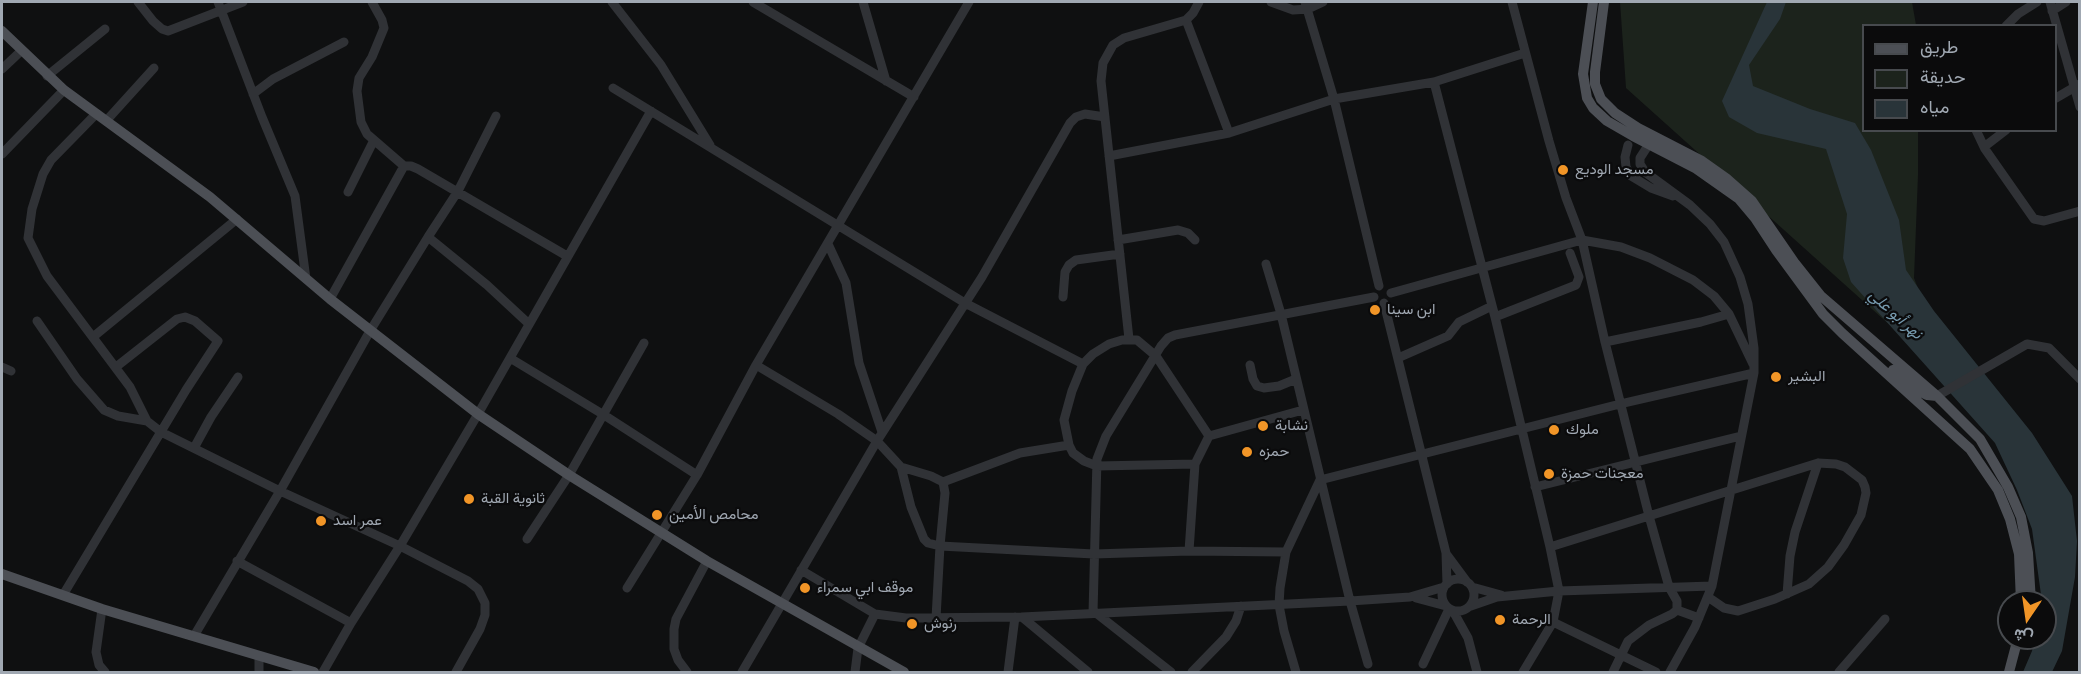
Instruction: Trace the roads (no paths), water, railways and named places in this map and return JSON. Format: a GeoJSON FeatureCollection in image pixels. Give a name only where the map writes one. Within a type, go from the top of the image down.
{"type":"FeatureCollection","features":[{"type":"Feature","properties":{"kind":"main road"},"geometry":{"type":"LineString","coordinates":[[1593,2],[1583,74],[1583,85],[1593,108],[1607,121],[1695,168],[1739,200],[1755,218],[1813,302],[1842,333],[1952,432],[1985,468],[1998,490],[2010,519],[2019,554],[2020,590]]}},
{"type":"Feature","properties":{"kind":"main road"},"geometry":{"type":"LineString","coordinates":[[1604,2],[1597,48],[1595,84],[1601,99],[1637,130],[1702,161],[1735,185],[1752,201],[1794,262],[1821,296],[1940,394],[1980,440],[2008,487],[2021,517],[2025,535],[2031,590]]}},
{"type":"Feature","properties":{"kind":"main road"},"geometry":{"type":"LineString","coordinates":[[2,31],[64,90],[210,197],[330,299],[478,414],[569,475],[707,561],[904,672]]}},
{"type":"Feature","properties":{"kind":"main road"},"geometry":{"type":"LineString","coordinates":[[1842,333],[1863,345],[1919,392],[1928,396],[1940,394]]}},
{"type":"Feature","properties":{"kind":"main road"},"geometry":{"type":"LineString","coordinates":[[2,574],[102,609],[314,672]]}},
{"type":"Feature","properties":{"kind":"main road"},"geometry":{"type":"LineString","coordinates":[[2009,672],[2015,650]]}},
{"type":"Feature","properties":{"kind":"main road"},"geometry":{"type":"LineString","coordinates":[[2016,672],[2022,650]]}},
{"type":"Feature","properties":{"kind":"street"},"geometry":{"type":"LineString","coordinates":[[138,2],[153,21],[168,31],[243,2]]}},
{"type":"Feature","properties":{"kind":"street"},"geometry":{"type":"LineString","coordinates":[[218,2],[295,196],[306,279]]}},
{"type":"Feature","properties":{"kind":"street"},"geometry":{"type":"LineString","coordinates":[[372,2],[384,28],[372,57],[359,78],[357,91],[361,122],[366,134],[404,166],[418,169],[567,256]]}},
{"type":"Feature","properties":{"kind":"street"},"geometry":{"type":"LineString","coordinates":[[612,2],[662,65],[713,150]]}},
{"type":"Feature","properties":{"kind":"street"},"geometry":{"type":"LineString","coordinates":[[753,2],[766,5],[914,97]]}},
{"type":"Feature","properties":{"kind":"street"},"geometry":{"type":"LineString","coordinates":[[864,2],[886,81]]}},
{"type":"Feature","properties":{"kind":"street"},"geometry":{"type":"LineString","coordinates":[[627,588],[697,475],[756,365],[969,2]]}},
{"type":"Feature","properties":{"kind":"street"},"geometry":{"type":"LineString","coordinates":[[1129,339],[1101,81],[1103,63],[1113,45],[1124,38],[1186,20],[1199,2]]}},
{"type":"Feature","properties":{"kind":"street"},"geometry":{"type":"LineString","coordinates":[[1271,2],[1293,10],[1323,2]]}},
{"type":"Feature","properties":{"kind":"street"},"geometry":{"type":"LineString","coordinates":[[1512,2],[1566,198],[1582,240],[1620,404],[1649,516],[1670,587],[1677,601],[1677,610]]}},
{"type":"Feature","properties":{"kind":"street"},"geometry":{"type":"LineString","coordinates":[[2009,24],[2018,14],[2037,2]]}},
{"type":"Feature","properties":{"kind":"street"},"geometry":{"type":"LineString","coordinates":[[2057,24],[2051,6],[2066,2]]}},
{"type":"Feature","properties":{"kind":"street"},"geometry":{"type":"LineString","coordinates":[[1307,5],[1334,99],[1379,286]]}},
{"type":"Feature","properties":{"kind":"street"},"geometry":{"type":"LineString","coordinates":[[1186,20],[1229,133]]}},
{"type":"Feature","properties":{"kind":"street"},"geometry":{"type":"LineString","coordinates":[[2057,24],[2077,86],[2079,107]]}},
{"type":"Feature","properties":{"kind":"street"},"geometry":{"type":"LineString","coordinates":[[47,76],[105,29]]}},
{"type":"Feature","properties":{"kind":"street"},"geometry":{"type":"LineString","coordinates":[[253,94],[273,79],[344,42]]}},
{"type":"Feature","properties":{"kind":"street"},"geometry":{"type":"LineString","coordinates":[[2,69],[21,51]]}},
{"type":"Feature","properties":{"kind":"street"},"geometry":{"type":"LineString","coordinates":[[1109,156],[1229,133],[1334,99],[1434,82],[1525,52]]}},
{"type":"Feature","properties":{"kind":"street"},"geometry":{"type":"LineString","coordinates":[[106,121],[154,68]]}},
{"type":"Feature","properties":{"kind":"street"},"geometry":{"type":"LineString","coordinates":[[1434,82],[1495,317],[1559,591],[1553,622],[1523,672]]}},
{"type":"Feature","properties":{"kind":"street"},"geometry":{"type":"LineString","coordinates":[[2057,97],[2077,86]]}},
{"type":"Feature","properties":{"kind":"street"},"geometry":{"type":"LineString","coordinates":[[613,88],[965,303],[1083,364]]}},
{"type":"Feature","properties":{"kind":"street"},"geometry":{"type":"LineString","coordinates":[[2,154],[64,90]]}},
{"type":"Feature","properties":{"kind":"street"},"geometry":{"type":"LineString","coordinates":[[323,672],[478,414],[651,111]]}},
{"type":"Feature","properties":{"kind":"street"},"geometry":{"type":"LineString","coordinates":[[96,114],[51,160],[38,192],[28,229],[28,238],[47,276],[130,387],[147,421],[161,432],[280,491],[400,546],[468,581],[478,589],[484,603],[485,615],[480,629],[456,672]]}},
{"type":"Feature","properties":{"kind":"street"},"geometry":{"type":"LineString","coordinates":[[742,672],[882,432],[1010,231],[1070,123],[1076,117],[1085,114],[1105,117]]}},
{"type":"Feature","properties":{"kind":"street"},"geometry":{"type":"LineString","coordinates":[[194,636],[280,491],[370,331],[458,192],[496,116]]}},
{"type":"Feature","properties":{"kind":"street"},"geometry":{"type":"LineString","coordinates":[[1977,132],[1983,147],[2036,220],[2044,221],[2079,211]]}},
{"type":"Feature","properties":{"kind":"street"},"geometry":{"type":"LineString","coordinates":[[1983,147],[2004,132]]}},
{"type":"Feature","properties":{"kind":"street"},"geometry":{"type":"LineString","coordinates":[[348,192],[375,140]]}},
{"type":"Feature","properties":{"kind":"street"},"geometry":{"type":"LineString","coordinates":[[1648,144],[1640,158],[1641,167],[1710,224],[1724,242],[1731,255],[1748,304],[1753,337],[1754,370],[1712,586],[1699,618],[1670,672]]}},
{"type":"Feature","properties":{"kind":"street"},"geometry":{"type":"LineString","coordinates":[[1628,146],[1625,157],[1626,167],[1631,176],[1652,188],[1681,198]]}},
{"type":"Feature","properties":{"kind":"street"},"geometry":{"type":"LineString","coordinates":[[330,299],[404,166]]}},
{"type":"Feature","properties":{"kind":"street"},"geometry":{"type":"LineString","coordinates":[[93,337],[237,219]]}},
{"type":"Feature","properties":{"kind":"street"},"geometry":{"type":"LineString","coordinates":[[1118,240],[1178,230],[1188,233],[1195,240]]}},
{"type":"Feature","properties":{"kind":"street"},"geometry":{"type":"LineString","coordinates":[[428,237],[487,285],[529,324]]}},
{"type":"Feature","properties":{"kind":"street"},"geometry":{"type":"LineString","coordinates":[[1391,293],[1582,240],[1621,247],[1669,268],[1705,288],[1729,314],[1754,370]]}},
{"type":"Feature","properties":{"kind":"street"},"geometry":{"type":"LineString","coordinates":[[828,244],[846,283],[859,363],[882,432]]}},
{"type":"Feature","properties":{"kind":"street"},"geometry":{"type":"LineString","coordinates":[[1495,317],[1575,285],[1579,277],[1570,253]]}},
{"type":"Feature","properties":{"kind":"street"},"geometry":{"type":"LineString","coordinates":[[1063,297],[1065,272],[1069,266],[1077,260],[1120,254]]}},
{"type":"Feature","properties":{"kind":"street"},"geometry":{"type":"LineString","coordinates":[[1266,264],[1281,314],[1350,602],[1368,664]]}},
{"type":"Feature","properties":{"kind":"street"},"geometry":{"type":"LineString","coordinates":[[1379,286],[1388,288],[1391,293],[1390,299],[1384,303],[1377,302],[1374,297],[1374,292],[1379,286]]}},
{"type":"Feature","properties":{"kind":"street"},"geometry":{"type":"LineString","coordinates":[[1095,614],[1094,554],[1099,450],[1168,338],[1175,334],[1374,297]]}},
{"type":"Feature","properties":{"kind":"street"},"geometry":{"type":"LineString","coordinates":[[1384,303],[1446,553],[1445,586],[1442,597],[1468,639],[1477,672]]}},
{"type":"Feature","properties":{"kind":"street"},"geometry":{"type":"LineString","coordinates":[[1398,358],[1448,336],[1459,322],[1491,306]]}},
{"type":"Feature","properties":{"kind":"street"},"geometry":{"type":"LineString","coordinates":[[1605,342],[1729,314]]}},
{"type":"Feature","properties":{"kind":"street"},"geometry":{"type":"LineString","coordinates":[[63,595],[218,341],[195,321],[184,317],[177,319],[116,367]]}},
{"type":"Feature","properties":{"kind":"street"},"geometry":{"type":"LineString","coordinates":[[37,321],[76,379],[104,410],[118,416],[147,421]]}},
{"type":"Feature","properties":{"kind":"street"},"geometry":{"type":"LineString","coordinates":[[1195,464],[1097,466],[1073,453],[1064,420],[1083,364],[1093,354],[1109,344],[1129,339],[1137,340],[1156,356],[1209,436]]}},
{"type":"Feature","properties":{"kind":"street"},"geometry":{"type":"LineString","coordinates":[[526,539],[569,475],[644,343]]}},
{"type":"Feature","properties":{"kind":"street"},"geometry":{"type":"LineString","coordinates":[[1940,394],[2027,344],[2049,348],[2079,379]]}},
{"type":"Feature","properties":{"kind":"street"},"geometry":{"type":"LineString","coordinates":[[510,358],[697,475]]}},
{"type":"Feature","properties":{"kind":"street"},"geometry":{"type":"LineString","coordinates":[[756,365],[838,414],[877,441],[901,467],[911,507],[921,534],[928,543],[940,546],[1094,554],[1189,551],[1286,552]]}},
{"type":"Feature","properties":{"kind":"street"},"geometry":{"type":"LineString","coordinates":[[1250,365],[1257,386],[1264,388],[1279,386],[1296,379]]}},
{"type":"Feature","properties":{"kind":"street"},"geometry":{"type":"LineString","coordinates":[[1320,480],[1754,370]]}},
{"type":"Feature","properties":{"kind":"street"},"geometry":{"type":"LineString","coordinates":[[194,448],[211,417],[238,377]]}},
{"type":"Feature","properties":{"kind":"street"},"geometry":{"type":"LineString","coordinates":[[1189,551],[1195,464],[1209,436],[1303,410]]}},
{"type":"Feature","properties":{"kind":"street"},"geometry":{"type":"LineString","coordinates":[[1535,487],[1741,436]]}},
{"type":"Feature","properties":{"kind":"street"},"geometry":{"type":"LineString","coordinates":[[901,467],[943,482],[1020,453],[1069,445]]}},
{"type":"Feature","properties":{"kind":"street"},"geometry":{"type":"LineString","coordinates":[[1550,548],[1818,463],[1836,464],[1862,480],[1865,487],[1861,515],[1828,567],[1809,584],[1757,606],[1738,611],[1729,610],[1708,597]]}},
{"type":"Feature","properties":{"kind":"street"},"geometry":{"type":"LineString","coordinates":[[1787,594],[1790,556],[1795,532],[1818,463]]}},
{"type":"Feature","properties":{"kind":"street"},"geometry":{"type":"LineString","coordinates":[[1296,672],[1287,646],[1279,605],[1280,588],[1286,552],[1320,480]]}},
{"type":"Feature","properties":{"kind":"street"},"geometry":{"type":"LineString","coordinates":[[936,618],[945,494],[943,482]]}},
{"type":"Feature","properties":{"kind":"street"},"geometry":{"type":"LineString","coordinates":[[1446,553],[1474,593],[1470,607],[1468,639]]}},
{"type":"Feature","properties":{"kind":"street"},"geometry":{"type":"LineString","coordinates":[[237,561],[351,623]]}},
{"type":"Feature","properties":{"kind":"street"},"geometry":{"type":"LineString","coordinates":[[687,672],[678,660],[674,649],[674,629],[676,619],[707,561]]}},
{"type":"Feature","properties":{"kind":"street"},"geometry":{"type":"LineString","coordinates":[[801,570],[875,614],[906,618],[1019,617],[1350,602],[1410,597],[1445,586],[1457,579],[1506,596]]}},
{"type":"Feature","properties":{"kind":"street"},"geometry":{"type":"LineString","coordinates":[[1410,597],[1462,611],[1488,599],[1506,596],[1559,591],[1712,586]]}},
{"type":"Feature","properties":{"kind":"street"},"geometry":{"type":"LineString","coordinates":[[1192,672],[1226,637],[1236,621],[1241,606]]}},
{"type":"Feature","properties":{"kind":"street"},"geometry":{"type":"LineString","coordinates":[[1423,664],[1449,608]]}},
{"type":"Feature","properties":{"kind":"street"},"geometry":{"type":"LineString","coordinates":[[102,609],[96,652],[99,665],[105,672]]}},
{"type":"Feature","properties":{"kind":"street"},"geometry":{"type":"LineString","coordinates":[[1677,610],[1699,618]]}},
{"type":"Feature","properties":{"kind":"street"},"geometry":{"type":"LineString","coordinates":[[1613,672],[1628,641],[1633,636],[1677,610]]}},
{"type":"Feature","properties":{"kind":"street"},"geometry":{"type":"LineString","coordinates":[[855,672],[858,648],[875,614]]}},
{"type":"Feature","properties":{"kind":"street"},"geometry":{"type":"LineString","coordinates":[[1095,614],[1171,672]]}},
{"type":"Feature","properties":{"kind":"street"},"geometry":{"type":"LineString","coordinates":[[1008,672],[1019,617]]}},
{"type":"Feature","properties":{"kind":"street"},"geometry":{"type":"LineString","coordinates":[[1019,617],[1088,672]]}},
{"type":"Feature","properties":{"kind":"street"},"geometry":{"type":"LineString","coordinates":[[1839,672],[1885,619]]}},
{"type":"Feature","properties":{"kind":"street"},"geometry":{"type":"LineString","coordinates":[[1553,622],[1656,672]]}},
{"type":"Feature","properties":{"kind":"street"},"geometry":{"type":"LineString","coordinates":[[259,657],[259,672]]}},
{"type":"Feature","properties":{"kind":"water","name":"نهر أبو علي"},"geometry":{"type":"Polygon","coordinates":[[[1767,2],[1786,2],[1780,19],[1749,65],[1753,86],[1810,109],[1855,123],[1871,150],[1899,220],[1906,270],[1934,311],[2032,433],[2072,496],[2077,541],[2075,577],[2062,651],[2052,672],[2023,672],[2032,650],[2057,650],[2057,590],[2040,590],[2032,529],[2017,490],[1995,443],[1851,282],[1843,258],[1847,214],[1826,149],[1757,133],[1729,117],[1722,101],[1767,2]]]}},
{"type":"Feature","properties":{"kind":"place","name":"مسجد الوديع"},"geometry":{"type":"Point","coordinates":[1563,170]}},
{"type":"Feature","properties":{"kind":"place","name":"ابن سينا"},"geometry":{"type":"Point","coordinates":[1375,310]}},
{"type":"Feature","properties":{"kind":"place","name":"البشير"},"geometry":{"type":"Point","coordinates":[1776,377]}},
{"type":"Feature","properties":{"kind":"place","name":"نشابة"},"geometry":{"type":"Point","coordinates":[1263,426]}},
{"type":"Feature","properties":{"kind":"place","name":"ملوك"},"geometry":{"type":"Point","coordinates":[1554,430]}},
{"type":"Feature","properties":{"kind":"place","name":"حمزه"},"geometry":{"type":"Point","coordinates":[1247,452]}},
{"type":"Feature","properties":{"kind":"place","name":"معجنات حمزة"},"geometry":{"type":"Point","coordinates":[1549,474]}},
{"type":"Feature","properties":{"kind":"place","name":"ثانوية القبة"},"geometry":{"type":"Point","coordinates":[469,499]}},
{"type":"Feature","properties":{"kind":"place","name":"محامص الأمين"},"geometry":{"type":"Point","coordinates":[657,515]}},
{"type":"Feature","properties":{"kind":"place","name":"عمر اسد"},"geometry":{"type":"Point","coordinates":[321,521]}},
{"type":"Feature","properties":{"kind":"place","name":"موقف ابي سمراء"},"geometry":{"type":"Point","coordinates":[805,588]}},
{"type":"Feature","properties":{"kind":"place","name":"الرحمة"},"geometry":{"type":"Point","coordinates":[1500,620]}},
{"type":"Feature","properties":{"kind":"place","name":"رنوش"},"geometry":{"type":"Point","coordinates":[912,624]}}]}
